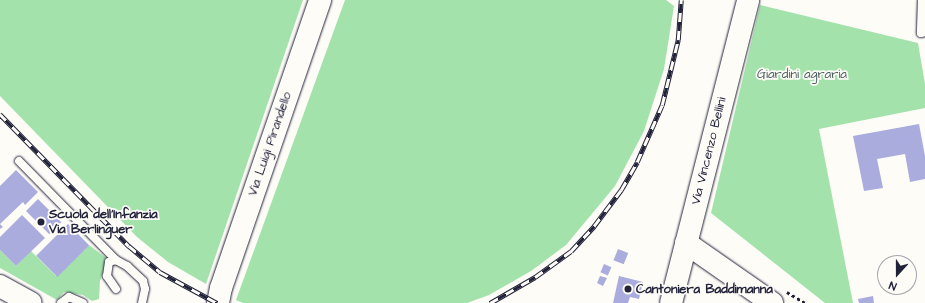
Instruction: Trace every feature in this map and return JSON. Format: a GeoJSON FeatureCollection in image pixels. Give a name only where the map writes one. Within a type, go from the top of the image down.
{"type":"FeatureCollection","features":[{"type":"Feature","properties":{"kind":"main road","name":"Via Luigi Pirandello"},"geometry":{"type":"LineString","coordinates":[[217,298],[320,0]]}},
{"type":"Feature","properties":{"kind":"main road","name":"Via Vincenzo Bellini"},"geometry":{"type":"LineString","coordinates":[[672,303],[748,0]]}},
{"type":"Feature","properties":{"kind":"main road"},"geometry":{"type":"LineString","coordinates":[[686,243],[772,303]]}},
{"type":"Feature","properties":{"kind":"main road"},"geometry":{"type":"LineString","coordinates":[[0,286],[31,303]]}},
{"type":"Feature","properties":{"kind":"lane"},"geometry":{"type":"LineString","coordinates":[[922,0],[921,33],[925,32]]}},
{"type":"Feature","properties":{"kind":"lane"},"geometry":{"type":"LineString","coordinates":[[19,161],[116,260],[128,266],[143,281],[145,289],[142,303]]}},
{"type":"Feature","properties":{"kind":"lane"},"geometry":{"type":"LineString","coordinates":[[116,260],[109,262],[107,276],[116,289]]}},
{"type":"Feature","properties":{"kind":"lane"},"geometry":{"type":"LineString","coordinates":[[61,303],[70,297],[83,303]]}},
{"type":"Feature","properties":{"kind":"green space"},"geometry":{"type":"Polygon","coordinates":[[[0,0],[303,0],[206,284],[168,262],[137,237],[0,96],[0,0]]]}},
{"type":"Feature","properties":{"kind":"green space"},"geometry":{"type":"Polygon","coordinates":[[[345,0],[666,0],[674,6],[664,69],[644,131],[615,186],[566,245],[531,271],[489,295],[467,303],[243,303],[236,300],[345,0]]]}},
{"type":"Feature","properties":{"kind":"green space","name":"Giardini agraria"},"geometry":{"type":"Polygon","coordinates":[[[760,5],[918,43],[925,84],[925,108],[819,129],[853,303],[825,303],[711,213],[760,5]]]}},
{"type":"Feature","properties":{"kind":"green space"},"geometry":{"type":"Polygon","coordinates":[[[89,245],[105,257],[105,266],[100,281],[99,299],[92,301],[83,295],[64,292],[57,300],[0,268],[0,250],[16,266],[31,251],[56,276],[89,245]]]}},
{"type":"Feature","properties":{"kind":"building"},"geometry":{"type":"Polygon","coordinates":[[[919,124],[925,156],[925,179],[910,182],[905,154],[877,159],[883,188],[864,191],[853,136],[919,124]]]}},
{"type":"Feature","properties":{"kind":"building"},"geometry":{"type":"Polygon","coordinates":[[[16,170],[38,192],[25,205],[23,202],[0,224],[0,186],[16,170]]]}},
{"type":"Feature","properties":{"kind":"building"},"geometry":{"type":"Polygon","coordinates":[[[38,199],[61,222],[49,234],[26,211],[38,199]]]}},
{"type":"Feature","properties":{"kind":"building"},"geometry":{"type":"Polygon","coordinates":[[[22,215],[45,238],[16,266],[0,250],[0,237],[22,215]]]}},
{"type":"Feature","properties":{"kind":"building"},"geometry":{"type":"Polygon","coordinates":[[[68,224],[89,245],[57,277],[36,256],[68,224]]]}},
{"type":"Feature","properties":{"kind":"building"},"geometry":{"type":"Polygon","coordinates":[[[618,249],[628,253],[624,264],[614,260],[618,249]]]}},
{"type":"Feature","properties":{"kind":"building"},"geometry":{"type":"Polygon","coordinates":[[[604,264],[611,267],[608,275],[600,272],[604,264]]]}},
{"type":"Feature","properties":{"kind":"building"},"geometry":{"type":"Polygon","coordinates":[[[600,276],[607,278],[603,286],[597,283],[600,276]]]}},
{"type":"Feature","properties":{"kind":"building","name":"Cantoniera Baddimanna"},"geometry":{"type":"Polygon","coordinates":[[[619,276],[643,282],[639,299],[630,297],[628,303],[613,303],[619,276]]]}},
{"type":"Feature","properties":{"kind":"building"},"geometry":{"type":"Polygon","coordinates":[[[873,296],[874,303],[859,303],[858,299],[873,296]]]}},
{"type":"Feature","properties":{"kind":"railway"},"geometry":{"type":"LineString","coordinates":[[490,303],[535,277],[571,251],[594,226],[621,190],[637,162],[662,105],[678,40],[681,0]]}},
{"type":"Feature","properties":{"kind":"railway"},"geometry":{"type":"LineString","coordinates":[[0,114],[129,246],[160,272],[217,303]]}},
{"type":"Feature","properties":{"kind":"place","name":"Scuola dell'Infanzia Via Berlinguer"},"geometry":{"type":"Point","coordinates":[41,222]}},
{"type":"Feature","properties":{"kind":"place","name":"Cantoniera Baddimanna"},"geometry":{"type":"Point","coordinates":[628,289]}}]}
